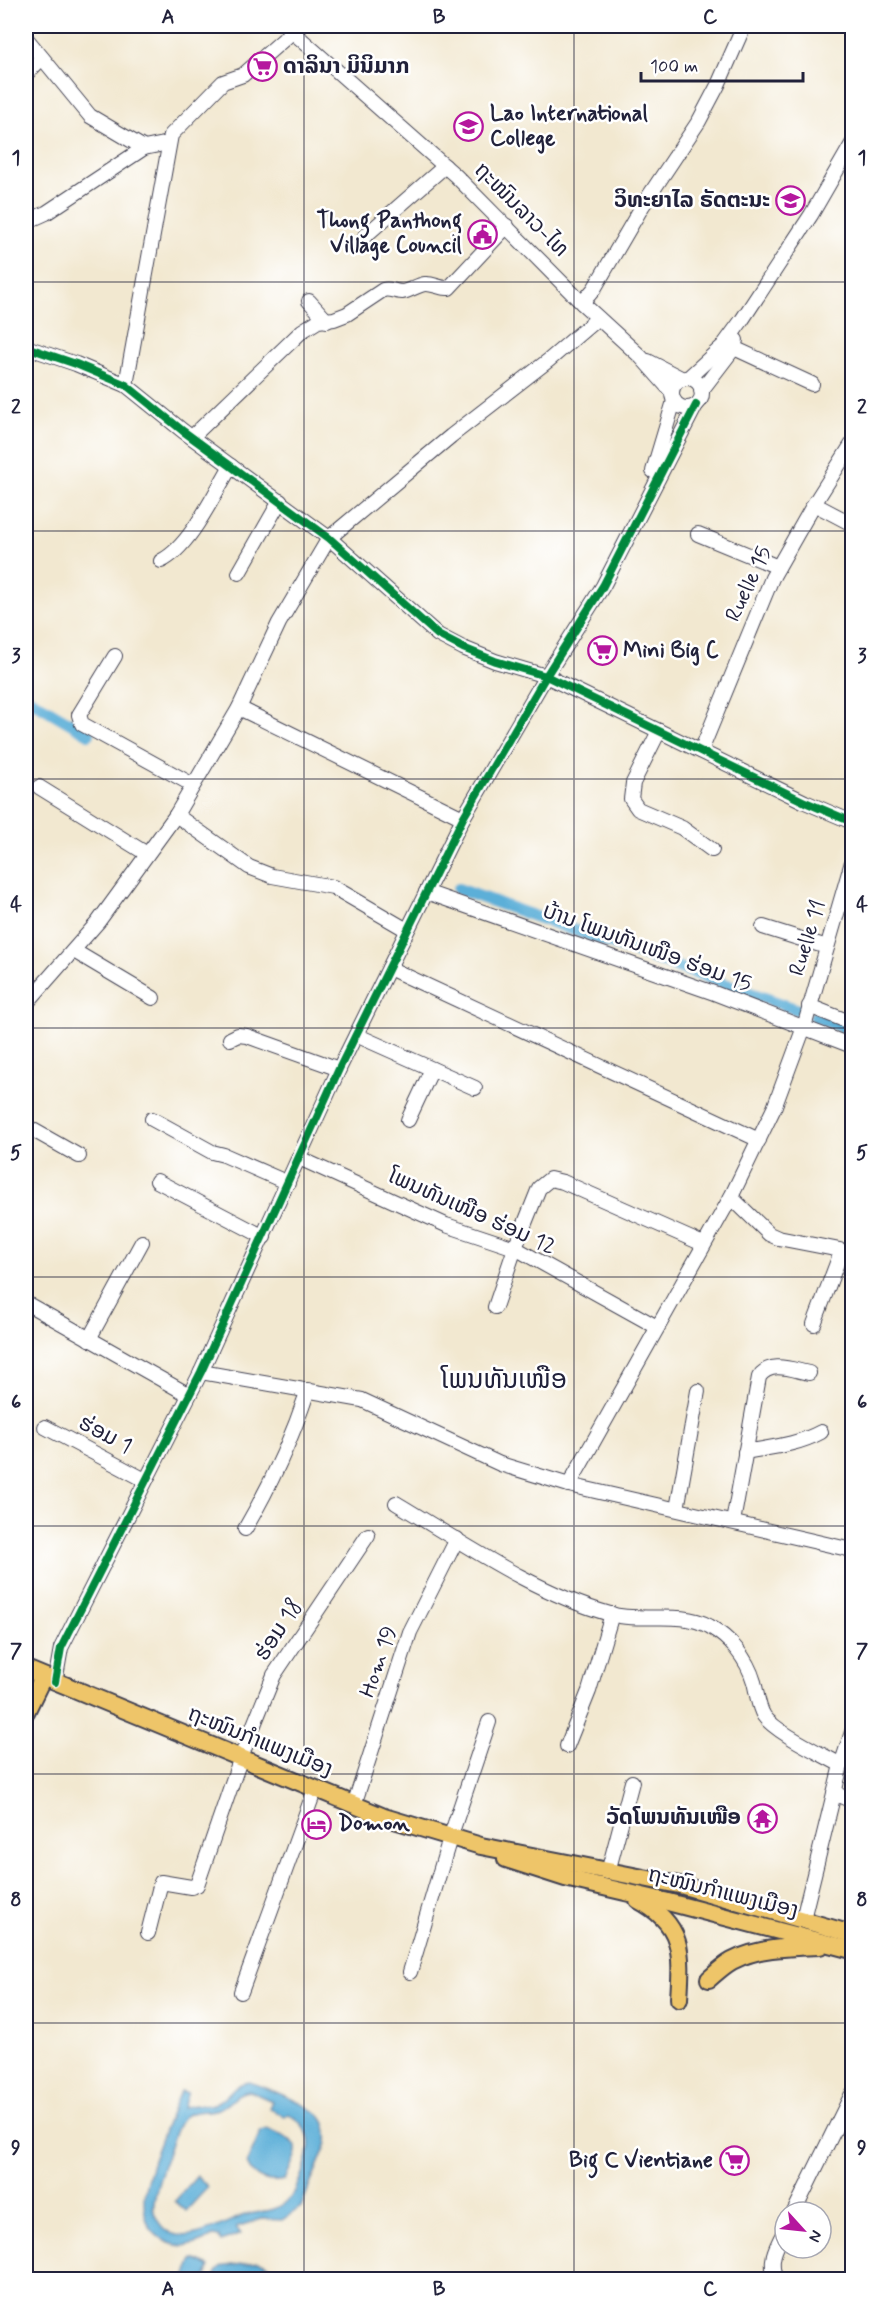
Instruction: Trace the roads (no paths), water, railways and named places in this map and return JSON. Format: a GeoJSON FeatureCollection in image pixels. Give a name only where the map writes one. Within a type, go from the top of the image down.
{"type":"FeatureCollection","features":[{"type":"Feature","properties":{"kind":"main road","name":"ຖະໜົນກຳແພງເມືອງ"},"geometry":{"type":"LineString","coordinates":[[26,1669],[315,1789],[450,1838],[711,1893],[852,1934]]}},
{"type":"Feature","properties":{"kind":"main road"},"geometry":{"type":"LineString","coordinates":[[26,1712],[49,1680]]}},
{"type":"Feature","properties":{"kind":"main road","name":"ຖະໜົນກຳແພງເມືອງ"},"geometry":{"type":"LineString","coordinates":[[481,1846],[501,1857],[533,1868],[846,1948]]}},
{"type":"Feature","properties":{"kind":"main road"},"geometry":{"type":"LineString","coordinates":[[619,1890],[658,1912],[668,1922],[676,1936],[681,1959],[679,1999]]}},
{"type":"Feature","properties":{"kind":"main road"},"geometry":{"type":"LineString","coordinates":[[709,1979],[732,1961],[753,1953],[780,1947],[846,1948]]}},
{"type":"Feature","properties":{"kind":"street"},"geometry":{"type":"LineString","coordinates":[[582,303],[594,290],[643,205],[699,121],[744,26]]}},
{"type":"Feature","properties":{"kind":"street"},"geometry":{"type":"LineString","coordinates":[[126,384],[171,135],[223,82],[243,75],[293,28]]}},
{"type":"Feature","properties":{"kind":"street","name":"ຖະໜົນລາວ-ໄທ"},"geometry":{"type":"LineString","coordinates":[[293,28],[445,166],[507,226],[582,303],[641,357],[673,397]]}},
{"type":"Feature","properties":{"kind":"street"},"geometry":{"type":"LineString","coordinates":[[26,38],[90,116],[144,148]]}},
{"type":"Feature","properties":{"kind":"street"},"geometry":{"type":"LineString","coordinates":[[26,74],[42,58]]}},
{"type":"Feature","properties":{"kind":"street"},"geometry":{"type":"LineString","coordinates":[[26,222],[46,213],[144,148],[169,143]]}},
{"type":"Feature","properties":{"kind":"street"},"geometry":{"type":"LineString","coordinates":[[640,510],[675,384],[685,379],[723,346],[811,215],[852,144]]}},
{"type":"Feature","properties":{"kind":"street"},"geometry":{"type":"LineString","coordinates":[[365,236],[445,166]]}},
{"type":"Feature","properties":{"kind":"street"},"geometry":{"type":"LineString","coordinates":[[192,437],[302,330],[318,321],[327,321],[347,314],[389,288],[398,292],[425,284],[444,289],[449,288],[507,226]]}},
{"type":"Feature","properties":{"kind":"street"},"geometry":{"type":"LineString","coordinates":[[309,301],[327,321]]}},
{"type":"Feature","properties":{"kind":"street"},"geometry":{"type":"LineString","coordinates":[[26,1004],[74,951],[176,815],[239,708],[279,623],[329,538],[451,435],[549,360],[598,318]]}},
{"type":"Feature","properties":{"kind":"street"},"geometry":{"type":"LineString","coordinates":[[49,1680],[61,1648],[201,1372],[339,1069],[463,818],[546,676],[603,586],[640,510],[699,401],[701,391],[734,348],[742,320]]}},
{"type":"Feature","properties":{"kind":"street"},"geometry":{"type":"LineString","coordinates":[[26,347],[126,384],[192,437],[329,538],[438,635],[495,661],[546,676],[805,802],[852,822]]}},
{"type":"Feature","properties":{"kind":"street"},"geometry":{"type":"LineString","coordinates":[[734,348],[812,384]]}},
{"type":"Feature","properties":{"kind":"street","name":"ຖະໜົນລາວ-ໄທ"},"geometry":{"type":"LineString","coordinates":[[641,357],[685,379]]}},
{"type":"Feature","properties":{"kind":"street"},"geometry":{"type":"LineString","coordinates":[[685,379],[697,382],[701,391]]}},
{"type":"Feature","properties":{"kind":"street"},"geometry":{"type":"LineString","coordinates":[[673,397],[681,407],[696,405]]}},
{"type":"Feature","properties":{"kind":"street","name":"Ruelle 15"},"geometry":{"type":"LineString","coordinates":[[701,751],[778,567],[852,444]]}},
{"type":"Feature","properties":{"kind":"street"},"geometry":{"type":"LineString","coordinates":[[161,561],[167,558],[190,533],[231,466]]}},
{"type":"Feature","properties":{"kind":"street"},"geometry":{"type":"LineString","coordinates":[[239,573],[280,501]]}},
{"type":"Feature","properties":{"kind":"street"},"geometry":{"type":"LineString","coordinates":[[814,504],[852,524]]}},
{"type":"Feature","properties":{"kind":"street"},"geometry":{"type":"LineString","coordinates":[[698,534],[778,567]]}},
{"type":"Feature","properties":{"kind":"street"},"geometry":{"type":"LineString","coordinates":[[115,656],[79,715],[82,723],[193,785]]}},
{"type":"Feature","properties":{"kind":"street"},"geometry":{"type":"LineString","coordinates":[[239,708],[463,818]]}},
{"type":"Feature","properties":{"kind":"street"},"geometry":{"type":"LineString","coordinates":[[660,730],[633,783],[631,799],[638,809],[682,828],[712,849]]}},
{"type":"Feature","properties":{"kind":"street"},"geometry":{"type":"LineString","coordinates":[[39,787],[147,854]]}},
{"type":"Feature","properties":{"kind":"street"},"geometry":{"type":"LineString","coordinates":[[176,815],[249,867],[272,876],[333,888],[407,930]]}},
{"type":"Feature","properties":{"kind":"street","name":"Ruelle 11"},"geometry":{"type":"LineString","coordinates":[[569,1485],[731,1197],[774,1108],[804,1028],[852,861]]}},
{"type":"Feature","properties":{"kind":"street","name":"ບ້ານ ໂພນທັນເໜືອ ຮ່ອມ 15"},"geometry":{"type":"LineString","coordinates":[[426,892],[714,993],[852,1046]]}},
{"type":"Feature","properties":{"kind":"street"},"geometry":{"type":"LineString","coordinates":[[763,927],[827,947]]}},
{"type":"Feature","properties":{"kind":"street"},"geometry":{"type":"LineString","coordinates":[[74,951],[153,998]]}},
{"type":"Feature","properties":{"kind":"street"},"geometry":{"type":"LineString","coordinates":[[388,968],[759,1140]]}},
{"type":"Feature","properties":{"kind":"street"},"geometry":{"type":"LineString","coordinates":[[809,1006],[852,1023]]}},
{"type":"Feature","properties":{"kind":"street"},"geometry":{"type":"LineString","coordinates":[[230,1039],[238,1035],[247,1036],[339,1069]]}},
{"type":"Feature","properties":{"kind":"street"},"geometry":{"type":"LineString","coordinates":[[356,1035],[475,1088]]}},
{"type":"Feature","properties":{"kind":"street"},"geometry":{"type":"LineString","coordinates":[[408,1120],[432,1069]]}},
{"type":"Feature","properties":{"kind":"street"},"geometry":{"type":"LineString","coordinates":[[152,1119],[212,1152],[225,1155],[288,1183]]}},
{"type":"Feature","properties":{"kind":"street"},"geometry":{"type":"LineString","coordinates":[[26,1126],[79,1156]]}},
{"type":"Feature","properties":{"kind":"street","name":"ໂພນທັນເໜືອ ຮ່ອມ 12"},"geometry":{"type":"LineString","coordinates":[[299,1158],[446,1225],[515,1248],[657,1327]]}},
{"type":"Feature","properties":{"kind":"street"},"geometry":{"type":"LineString","coordinates":[[495,1307],[539,1188],[550,1179],[563,1182],[703,1245]]}},
{"type":"Feature","properties":{"kind":"street"},"geometry":{"type":"LineString","coordinates":[[157,1181],[264,1236]]}},
{"type":"Feature","properties":{"kind":"street"},"geometry":{"type":"LineString","coordinates":[[731,1197],[769,1234],[778,1238],[840,1250],[814,1324]]}},
{"type":"Feature","properties":{"kind":"street"},"geometry":{"type":"LineString","coordinates":[[89,1339],[142,1242]]}},
{"type":"Feature","properties":{"kind":"street"},"geometry":{"type":"LineString","coordinates":[[26,1303],[189,1395]]}},
{"type":"Feature","properties":{"kind":"street"},"geometry":{"type":"LineString","coordinates":[[733,1522],[759,1377],[762,1372],[773,1367],[810,1373]]}},
{"type":"Feature","properties":{"kind":"street"},"geometry":{"type":"LineString","coordinates":[[201,1372],[362,1400],[500,1464],[569,1485],[852,1550]]}},
{"type":"Feature","properties":{"kind":"street"},"geometry":{"type":"LineString","coordinates":[[245,1529],[269,1488],[293,1434],[308,1390]]}},
{"type":"Feature","properties":{"kind":"street"},"geometry":{"type":"LineString","coordinates":[[677,1509],[698,1391]]}},
{"type":"Feature","properties":{"kind":"street","name":"ຮ່ອມ 1"},"geometry":{"type":"LineString","coordinates":[[45,1427],[145,1480]]}},
{"type":"Feature","properties":{"kind":"street"},"geometry":{"type":"LineString","coordinates":[[745,1452],[794,1444],[821,1432]]}},
{"type":"Feature","properties":{"kind":"street"},"geometry":{"type":"LineString","coordinates":[[396,1503],[539,1586],[577,1603],[632,1618],[675,1617],[706,1625],[718,1632],[744,1659],[753,1679],[761,1709],[770,1723],[841,1765]]}},
{"type":"Feature","properties":{"kind":"street","name":"ຮ່ອມ 18"},"geometry":{"type":"LineString","coordinates":[[148,1933],[162,1882],[191,1887],[197,1885],[242,1757],[274,1675],[368,1535]]}},
{"type":"Feature","properties":{"kind":"street","name":"Hom 19"},"geometry":{"type":"LineString","coordinates":[[354,1804],[410,1632],[457,1539]]}},
{"type":"Feature","properties":{"kind":"street"},"geometry":{"type":"LineString","coordinates":[[567,1746],[589,1691],[612,1614]]}},
{"type":"Feature","properties":{"kind":"street"},"geometry":{"type":"LineString","coordinates":[[410,1972],[450,1838],[489,1722]]}},
{"type":"Feature","properties":{"kind":"street"},"geometry":{"type":"LineString","coordinates":[[803,1918],[841,1765],[852,1732]]}},
{"type":"Feature","properties":{"kind":"street"},"geometry":{"type":"LineString","coordinates":[[608,1872],[632,1782]]}},
{"type":"Feature","properties":{"kind":"street"},"geometry":{"type":"LineString","coordinates":[[241,1992],[315,1789]]}},
{"type":"Feature","properties":{"kind":"street"},"geometry":{"type":"LineString","coordinates":[[834,1793],[852,1801]]}},
{"type":"Feature","properties":{"kind":"street"},"geometry":{"type":"LineString","coordinates":[[706,1911],[711,1893]]}},
{"type":"Feature","properties":{"kind":"street"},"geometry":{"type":"LineString","coordinates":[[728,1917],[734,1899]]}},
{"type":"Feature","properties":{"kind":"street"},"geometry":{"type":"LineString","coordinates":[[800,2200],[852,2094]]}},
{"type":"Feature","properties":{"kind":"street"},"geometry":{"type":"LineString","coordinates":[[773,2254],[772,2271],[776,2280]]}},
{"type":"Feature","properties":{"kind":"water"},"geometry":{"type":"Polygon","coordinates":[[[249,2082],[298,2102],[316,2112],[325,2123],[327,2143],[301,2207],[282,2220],[261,2219],[236,2227],[241,2234],[221,2242],[219,2237],[213,2236],[189,2245],[171,2244],[155,2234],[147,2219],[144,2202],[148,2178],[158,2146],[180,2091],[187,2093],[183,2108],[192,2105],[209,2105],[217,2103],[243,2083],[249,2082]],[[249,2091],[239,2094],[218,2109],[191,2113],[183,2117],[171,2145],[155,2197],[154,2213],[164,2228],[174,2234],[185,2236],[198,2234],[245,2215],[276,2208],[291,2197],[297,2188],[308,2158],[309,2141],[303,2126],[297,2120],[288,2114],[285,2117],[269,2108],[272,2101],[249,2091]]]}},
{"type":"Feature","properties":{"kind":"water"},"geometry":{"type":"Polygon","coordinates":[[[268,2129],[288,2139],[296,2147],[294,2159],[285,2180],[262,2179],[253,2173],[247,2163],[261,2131],[268,2129]]]}},
{"type":"Feature","properties":{"kind":"water"},"geometry":{"type":"Polygon","coordinates":[[[197,2176],[208,2187],[186,2211],[175,2201],[197,2176]]]}},
{"type":"Feature","properties":{"kind":"water"},"geometry":{"type":"Polygon","coordinates":[[[193,2259],[210,2266],[205,2279],[186,2278],[193,2259]]]}},
{"type":"Feature","properties":{"kind":"water"},"geometry":{"type":"Polygon","coordinates":[[[256,2261],[270,2266],[273,2279],[214,2279],[216,2273],[224,2266],[256,2261]]]}},
{"type":"Feature","properties":{"kind":"waterway"},"geometry":{"type":"LineString","coordinates":[[26,697],[89,734]]}},
{"type":"Feature","properties":{"kind":"waterway"},"geometry":{"type":"LineString","coordinates":[[458,889],[798,1010]]}},
{"type":"Feature","properties":{"kind":"waterway"},"geometry":{"type":"LineString","coordinates":[[815,1017],[852,1031]]}},
{"type":"Feature","properties":{"kind":"place","name":"ດາລິນາ ມິນິມາກ"},"geometry":{"type":"Point","coordinates":[262,67]}},
{"type":"Feature","properties":{"kind":"place","name":"Lao International College"},"geometry":{"type":"Point","coordinates":[469,127]}},
{"type":"Feature","properties":{"kind":"place","name":"ວິທະຍາໄລ ຣັດຕະນະ"},"geometry":{"type":"Point","coordinates":[791,201]}},
{"type":"Feature","properties":{"kind":"place","name":"Thong Panthong Village Council"},"geometry":{"type":"Point","coordinates":[483,234]}},
{"type":"Feature","properties":{"kind":"place","name":"Mini Big C"},"geometry":{"type":"Point","coordinates":[602,651]}},
{"type":"Feature","properties":{"kind":"place","name":"ວັດໂພນທັນເໜືອ"},"geometry":{"type":"Point","coordinates":[762,1818]}},
{"type":"Feature","properties":{"kind":"place","name":"Domon"},"geometry":{"type":"Point","coordinates":[317,1824]}},
{"type":"Feature","properties":{"kind":"place","name":"Big C Vientiane"},"geometry":{"type":"Point","coordinates":[734,2161]}},
{"type":"Feature","properties":{"kind":"district","name":"ໂພນທັນເໜືອ"},"geometry":{"type":"Point","coordinates":[504,1381]}}]}
